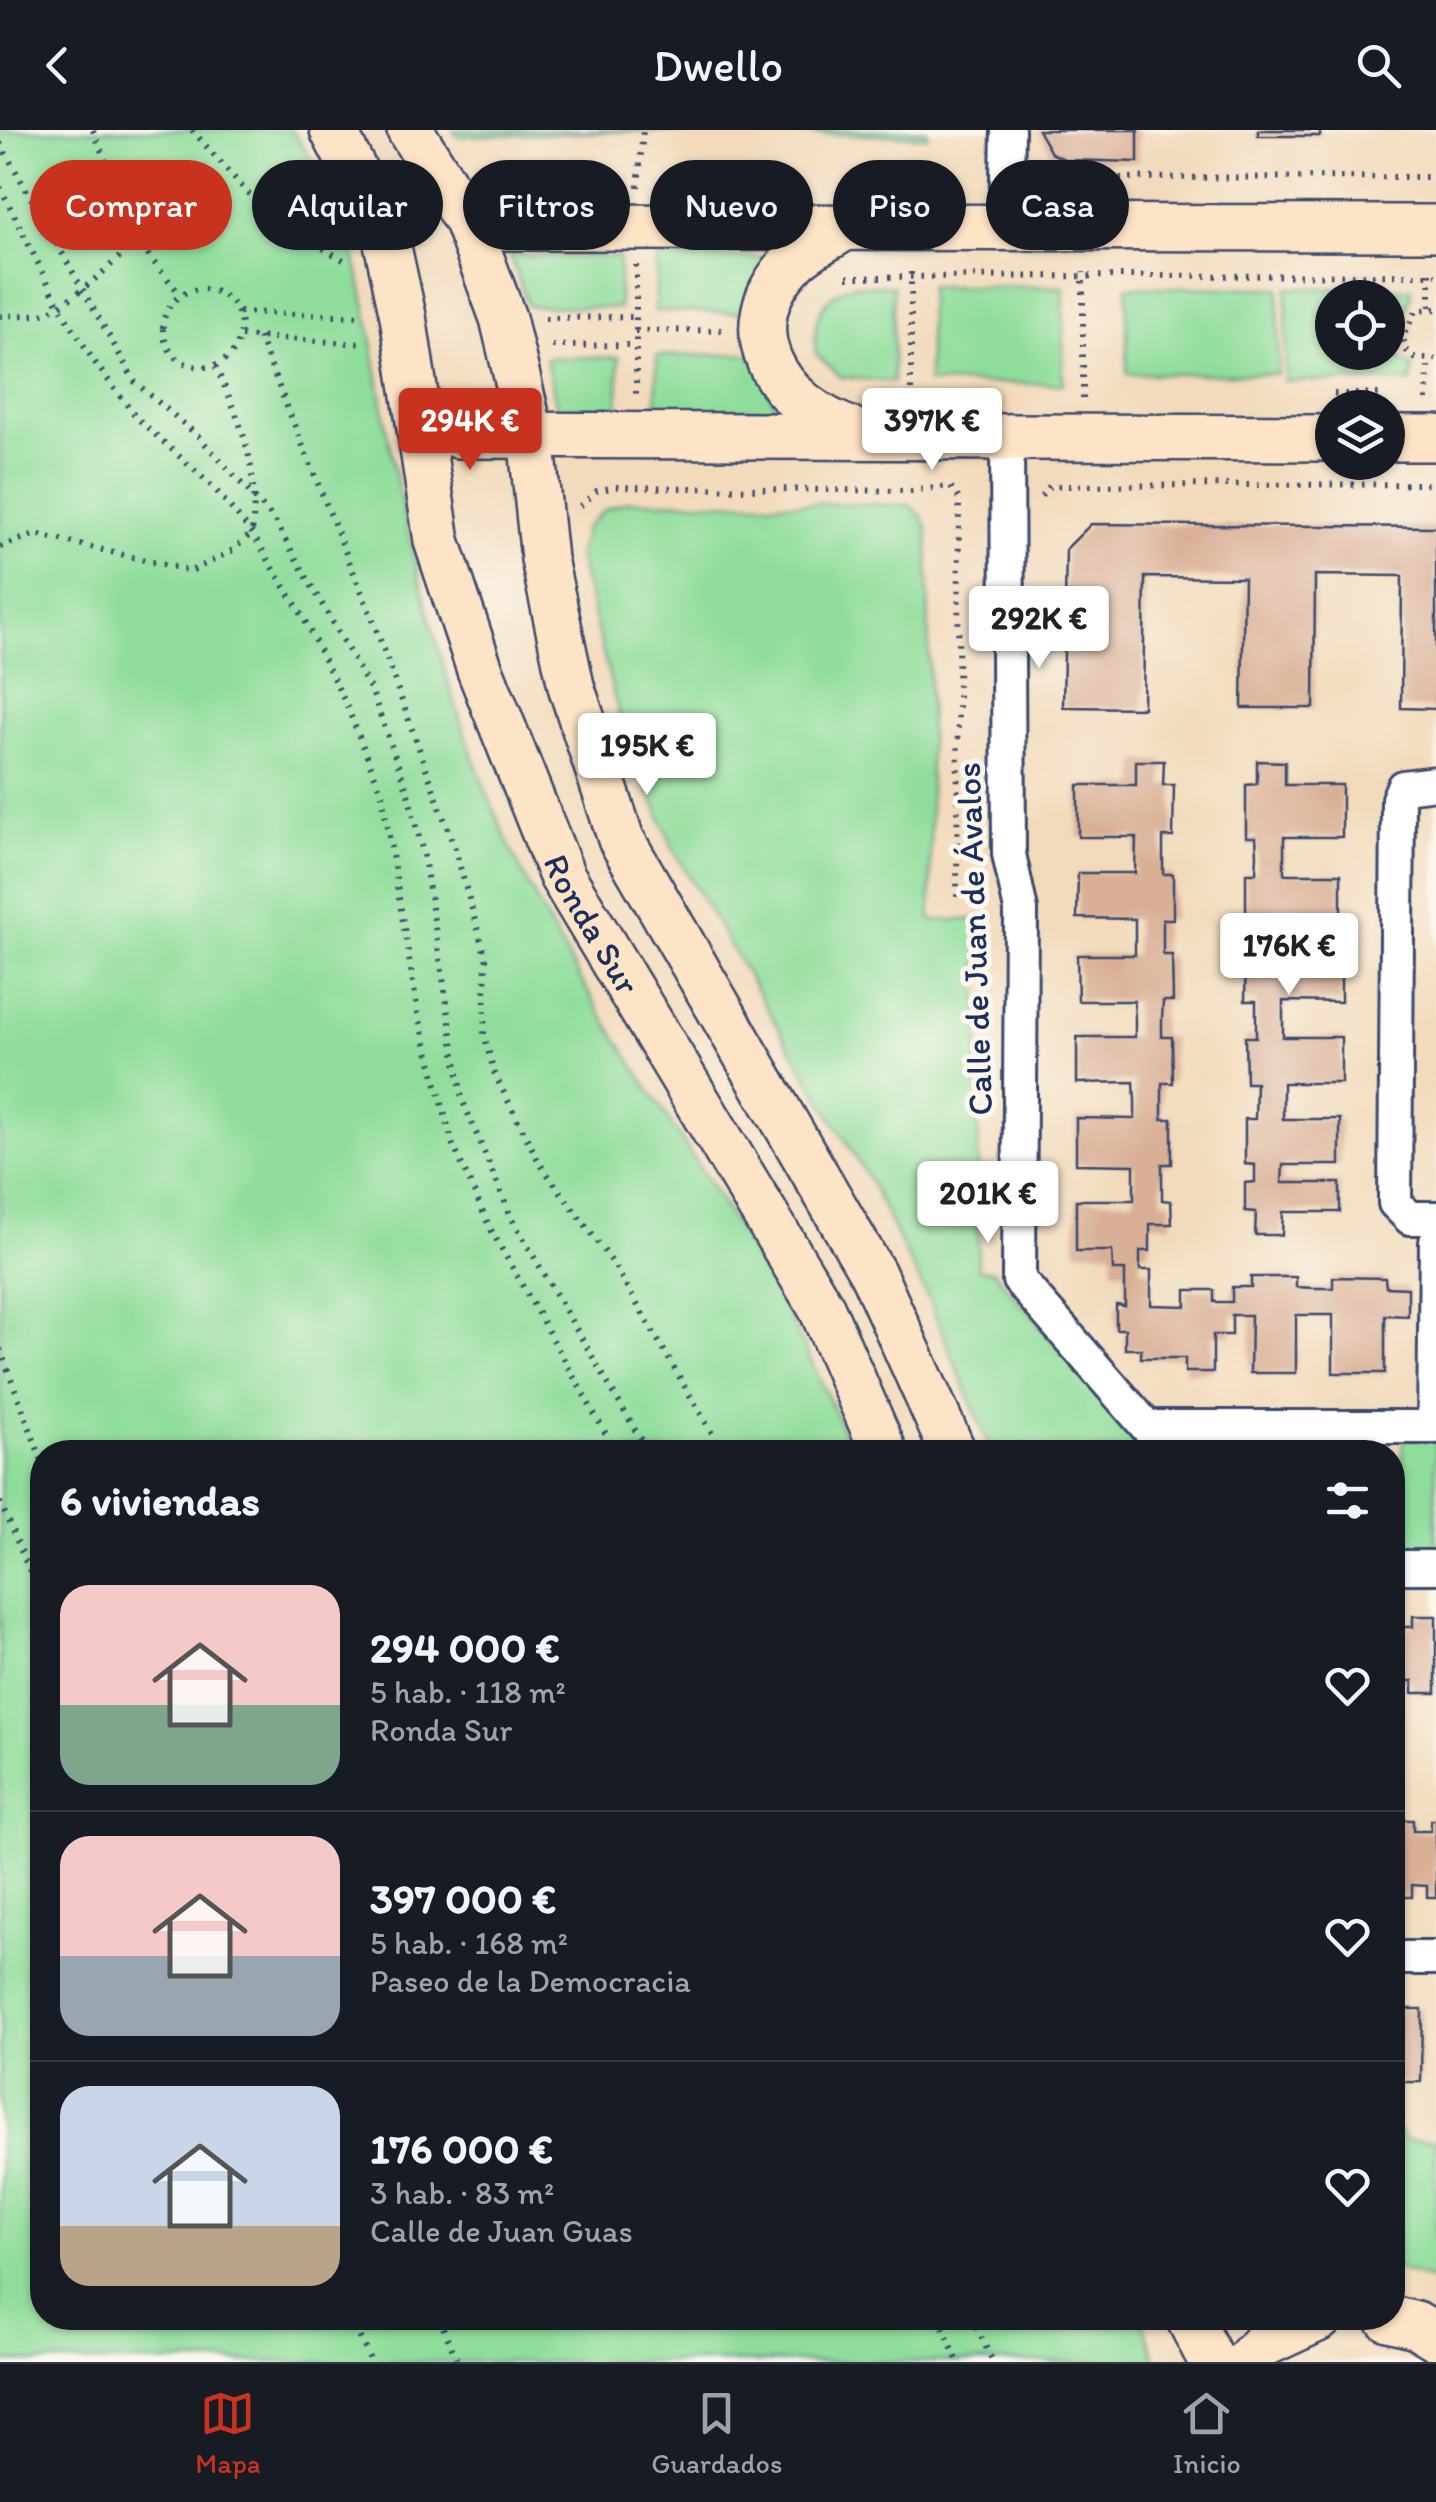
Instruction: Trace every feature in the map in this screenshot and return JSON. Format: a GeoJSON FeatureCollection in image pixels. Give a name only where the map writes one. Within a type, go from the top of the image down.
{"type":"FeatureCollection","features":[{"type":"Feature","properties":{"kind":"main road","name":"Ronda Sur"},"geometry":{"type":"LineString","coordinates":[[333,130],[384,229],[422,424],[437,541],[480,670],[562,876],[822,1309],[879,1440]]}},
{"type":"Feature","properties":{"kind":"main road","name":"Ronda Sur"},"geometry":{"type":"LineString","coordinates":[[410,130],[463,216]]}},
{"type":"Feature","properties":{"kind":"main road"},"geometry":{"type":"LineString","coordinates":[[630,228],[833,226]]}},
{"type":"Feature","properties":{"kind":"main road"},"geometry":{"type":"LineString","coordinates":[[1129,228],[1436,228]]}},
{"type":"Feature","properties":{"kind":"main road"},"geometry":{"type":"LineString","coordinates":[[833,236],[796,259],[769,294],[761,330],[778,381],[800,404],[812,415],[863,434]]}},
{"type":"Feature","properties":{"kind":"main road","name":"Ronda Sur"},"geometry":{"type":"LineString","coordinates":[[477,250],[502,318],[531,436],[544,559],[571,686],[622,839],[873,1274],[948,1440]]}},
{"type":"Feature","properties":{"kind":"main road"},"geometry":{"type":"LineString","coordinates":[[422,424],[458,435],[863,434],[911,414],[1007,437],[1082,415],[1315,436]]}},
{"type":"Feature","properties":{"kind":"main road"},"geometry":{"type":"LineString","coordinates":[[1405,438],[1436,438]]}},
{"type":"Feature","properties":{"kind":"main road"},"geometry":{"type":"LineString","coordinates":[[1405,2322],[1436,2337]]}},
{"type":"Feature","properties":{"kind":"main road"},"geometry":{"type":"LineString","coordinates":[[1195,2330],[1212,2362]]}},
{"type":"Feature","properties":{"kind":"main road"},"geometry":{"type":"LineString","coordinates":[[1247,2362],[1263,2344],[1294,2330]]}},
{"type":"Feature","properties":{"kind":"street"},"geometry":{"type":"LineString","coordinates":[[1007,160],[1008,130]]}},
{"type":"Feature","properties":{"kind":"street","name":"Calle de Juan de Ávalos"},"geometry":{"type":"LineString","coordinates":[[1007,437],[1009,854],[1021,910],[1019,1280],[1146,1427],[1205,1440],[1435,1427]]}},
{"type":"Feature","properties":{"kind":"street"},"geometry":{"type":"LineString","coordinates":[[1436,782],[1403,788],[1398,799],[1395,1183],[1400,1213],[1436,1218]]}},
{"type":"Feature","properties":{"kind":"street"},"geometry":{"type":"LineString","coordinates":[[1435,1427],[1436,1242]]}},
{"type":"Feature","properties":{"kind":"street"},"geometry":{"type":"LineString","coordinates":[[1405,1566],[1436,1567]]}},
{"type":"Feature","properties":{"kind":"street"},"geometry":{"type":"LineString","coordinates":[[1405,1958],[1436,1958]]}},
{"type":"Feature","properties":{"kind":"path"},"geometry":{"type":"LineString","coordinates":[[93,130],[105,160]]}},
{"type":"Feature","properties":{"kind":"path"},"geometry":{"type":"LineString","coordinates":[[192,130],[269,217],[336,259],[394,274]]}},
{"type":"Feature","properties":{"kind":"path"},"geometry":{"type":"LineString","coordinates":[[636,433],[636,228],[643,130]]}},
{"type":"Feature","properties":{"kind":"path"},"geometry":{"type":"LineString","coordinates":[[0,143],[135,382],[198,436],[282,533],[372,692],[408,790],[424,858],[462,1099],[512,1219],[641,1440]]}},
{"type":"Feature","properties":{"kind":"path"},"geometry":{"type":"LineString","coordinates":[[1129,178],[1436,176]]}},
{"type":"Feature","properties":{"kind":"path"},"geometry":{"type":"LineString","coordinates":[[0,187],[60,307],[136,417],[214,488],[252,533],[310,630],[382,794],[418,1014],[453,1144],[490,1228],[609,1440]]}},
{"type":"Feature","properties":{"kind":"path"},"geometry":{"type":"LineString","coordinates":[[0,316],[41,314],[60,307],[82,286],[113,266],[127,250]]}},
{"type":"Feature","properties":{"kind":"path"},"geometry":{"type":"LineString","coordinates":[[146,250],[180,294]]}},
{"type":"Feature","properties":{"kind":"path"},"geometry":{"type":"LineString","coordinates":[[910,250],[912,491]]}},
{"type":"Feature","properties":{"kind":"path"},"geometry":{"type":"LineString","coordinates":[[1082,486],[1084,250]]}},
{"type":"Feature","properties":{"kind":"path"},"geometry":{"type":"LineString","coordinates":[[839,281],[911,274],[1436,275]]}},
{"type":"Feature","properties":{"kind":"path"},"geometry":{"type":"LineString","coordinates":[[201,287],[214,289],[227,296],[239,312],[242,336],[235,350],[215,366],[192,366],[174,356],[164,340],[162,320],[180,294],[201,287]]}},
{"type":"Feature","properties":{"kind":"path"},"geometry":{"type":"LineString","coordinates":[[1436,309],[1416,312],[1402,336],[1414,358],[1436,360]]}},
{"type":"Feature","properties":{"kind":"path"},"geometry":{"type":"LineString","coordinates":[[259,337],[374,622],[455,849],[486,959],[484,1035],[495,1075],[540,1164],[613,1263],[716,1440]]}},
{"type":"Feature","properties":{"kind":"path"},"geometry":{"type":"LineString","coordinates":[[0,547],[36,534],[191,571],[233,550],[252,533],[256,475],[243,426],[215,366]]}},
{"type":"Feature","properties":{"kind":"path"},"geometry":{"type":"LineString","coordinates":[[896,393],[911,414]]}},
{"type":"Feature","properties":{"kind":"path"},"geometry":{"type":"LineString","coordinates":[[911,414],[930,394]]}},
{"type":"Feature","properties":{"kind":"path"},"geometry":{"type":"LineString","coordinates":[[1064,394],[1082,415]]}},
{"type":"Feature","properties":{"kind":"path"},"geometry":{"type":"LineString","coordinates":[[1082,415],[1102,394]]}},
{"type":"Feature","properties":{"kind":"path"},"geometry":{"type":"LineString","coordinates":[[1408,394],[1436,394]]}},
{"type":"Feature","properties":{"kind":"path"},"geometry":{"type":"LineString","coordinates":[[1038,500],[1050,486],[1436,484]]}},
{"type":"Feature","properties":{"kind":"path"},"geometry":{"type":"LineString","coordinates":[[572,518],[597,491],[615,487],[912,491],[950,486],[959,499],[957,901]]}},
{"type":"Feature","properties":{"kind":"path"},"geometry":{"type":"LineString","coordinates":[[0,1349],[34,1440]]}},
{"type":"Feature","properties":{"kind":"path"},"geometry":{"type":"LineString","coordinates":[[0,1502],[30,1572]]}},
{"type":"Feature","properties":{"kind":"path"},"geometry":{"type":"LineString","coordinates":[[356,2330],[371,2362]]}},
{"type":"Feature","properties":{"kind":"path"},"geometry":{"type":"LineString","coordinates":[[444,2330],[458,2362]]}},
{"type":"Feature","properties":{"kind":"path"},"geometry":{"type":"LineString","coordinates":[[944,2330],[958,2362]]}},
{"type":"Feature","properties":{"kind":"path"},"geometry":{"type":"LineString","coordinates":[[977,2330],[992,2362]]}},
{"type":"Feature","properties":{"kind":"green space"},"geometry":{"type":"Polygon","coordinates":[[[0,130],[292,130],[312,160],[252,160],[252,250],[352,250],[392,458],[425,601],[452,696],[504,834],[587,990],[775,1292],[816,1370],[846,1440],[30,1440],[30,2330],[1146,2330],[1156,2362],[0,2362],[0,130]]]}},
{"type":"Feature","properties":{"kind":"green space"},"geometry":{"type":"Polygon","coordinates":[[[453,130],[927,130],[927,136],[644,131],[458,136],[453,130]]]}},
{"type":"Feature","properties":{"kind":"green space"},"geometry":{"type":"Polygon","coordinates":[[[510,255],[619,257],[619,308],[528,306],[510,255]]]}},
{"type":"Feature","properties":{"kind":"green space"},"geometry":{"type":"Polygon","coordinates":[[[657,257],[777,258],[749,313],[655,311],[657,257]]]}},
{"type":"Feature","properties":{"kind":"green space"},"geometry":{"type":"Polygon","coordinates":[[[853,285],[893,286],[893,382],[841,377],[816,354],[815,331],[821,311],[833,296],[853,285]]]}},
{"type":"Feature","properties":{"kind":"green space"},"geometry":{"type":"Polygon","coordinates":[[[929,286],[1064,287],[1063,384],[928,383],[929,286]]]}},
{"type":"Feature","properties":{"kind":"green space"},"geometry":{"type":"Polygon","coordinates":[[[1127,287],[1279,288],[1278,374],[1127,374],[1127,287]]]}},
{"type":"Feature","properties":{"kind":"green space"},"geometry":{"type":"Polygon","coordinates":[[[1287,288],[1315,288],[1315,370],[1405,370],[1405,363],[1413,366],[1411,382],[1285,381],[1287,288]]]}},
{"type":"Feature","properties":{"kind":"green space"},"geometry":{"type":"Polygon","coordinates":[[[1405,289],[1412,289],[1405,310],[1405,289]]]}},
{"type":"Feature","properties":{"kind":"green space"},"geometry":{"type":"Polygon","coordinates":[[[751,354],[777,409],[656,410],[657,356],[751,354]]]}},
{"type":"Feature","properties":{"kind":"green space"},"geometry":{"type":"Polygon","coordinates":[[[619,357],[618,411],[557,408],[546,358],[619,357]]]}},
{"type":"Feature","properties":{"kind":"green space"},"geometry":{"type":"Polygon","coordinates":[[[628,501],[909,505],[921,515],[928,530],[931,921],[979,919],[978,1269],[994,1271],[1136,1440],[987,1440],[928,1298],[869,1180],[675,853],[620,719],[578,555],[585,528],[604,510],[628,501]]]}},
{"type":"Feature","properties":{"kind":"green space"},"geometry":{"type":"Polygon","coordinates":[[[1436,1437],[1436,1551],[1405,1551],[1403,1440],[1436,1437]]]}},
{"type":"Feature","properties":{"kind":"green space"},"geometry":{"type":"Polygon","coordinates":[[[1405,2139],[1436,2140],[1436,2282],[1405,2271],[1405,2139]]]}},
{"type":"Feature","properties":{"kind":"building"},"geometry":{"type":"Polygon","coordinates":[[[1038,130],[1138,130],[1138,162],[1066,160],[1051,153],[1038,130]]]}},
{"type":"Feature","properties":{"kind":"building"},"geometry":{"type":"Polygon","coordinates":[[[1258,130],[1320,130],[1320,136],[1258,136],[1258,130]]]}},
{"type":"Feature","properties":{"kind":"building"},"geometry":{"type":"Polygon","coordinates":[[[1091,524],[1436,527],[1436,709],[1401,708],[1402,576],[1315,575],[1314,708],[1242,708],[1244,578],[1145,577],[1143,708],[1063,707],[1066,549],[1091,524]]]}},
{"type":"Feature","properties":{"kind":"building"},"geometry":{"type":"Polygon","coordinates":[[[1136,761],[1164,761],[1163,785],[1174,785],[1173,837],[1163,837],[1163,874],[1173,874],[1173,919],[1163,919],[1163,955],[1172,955],[1173,1001],[1163,1001],[1162,1019],[1162,1037],[1172,1037],[1173,1083],[1162,1083],[1162,1119],[1172,1119],[1172,1164],[1162,1164],[1162,1200],[1171,1201],[1172,1224],[1150,1224],[1150,1251],[1140,1251],[1140,1270],[1151,1270],[1151,1305],[1186,1306],[1186,1290],[1214,1290],[1214,1302],[1232,1302],[1232,1287],[1251,1287],[1251,1277],[1296,1277],[1296,1287],[1314,1288],[1333,1288],[1333,1277],[1385,1278],[1386,1287],[1408,1288],[1408,1316],[1385,1315],[1385,1373],[1333,1373],[1333,1315],[1296,1315],[1296,1373],[1250,1373],[1251,1315],[1232,1315],[1232,1335],[1213,1335],[1213,1372],[1185,1372],[1185,1358],[1141,1358],[1141,1349],[1125,1349],[1125,1329],[1116,1329],[1116,1305],[1125,1306],[1125,1270],[1113,1270],[1112,1251],[1076,1251],[1076,1200],[1134,1200],[1134,1165],[1076,1164],[1076,1118],[1135,1119],[1134,1082],[1077,1083],[1077,1037],[1135,1037],[1134,1001],[1078,1001],[1077,955],[1135,955],[1135,919],[1077,918],[1078,873],[1135,873],[1136,837],[1078,837],[1078,785],[1136,785],[1136,761]]]}},
{"type":"Feature","properties":{"kind":"building"},"geometry":{"type":"Polygon","coordinates":[[[1257,761],[1285,762],[1285,785],[1342,785],[1342,837],[1284,837],[1284,874],[1341,874],[1341,920],[1284,919],[1283,955],[1341,956],[1341,1002],[1283,1001],[1283,1037],[1341,1037],[1341,1083],[1283,1083],[1283,1119],[1340,1119],[1340,1165],[1283,1165],[1282,1183],[1340,1183],[1340,1212],[1283,1212],[1282,1235],[1255,1235],[1256,1212],[1245,1211],[1245,1183],[1255,1182],[1255,1165],[1245,1164],[1245,1119],[1255,1119],[1256,1083],[1246,1083],[1245,1037],[1256,1037],[1256,1001],[1245,1001],[1246,955],[1256,955],[1256,919],[1246,919],[1246,873],[1256,873],[1257,855],[1256,837],[1246,837],[1246,785],[1257,784],[1257,761]]]}},
{"type":"Feature","properties":{"kind":"building"},"geometry":{"type":"Polygon","coordinates":[[[1413,1616],[1436,1616],[1436,1693],[1413,1693],[1413,1681],[1405,1681],[1405,1627],[1413,1627],[1413,1616]]]}},
{"type":"Feature","properties":{"kind":"building"},"geometry":{"type":"Polygon","coordinates":[[[1405,1820],[1413,1820],[1413,1831],[1431,1831],[1431,1820],[1436,1820],[1436,1897],[1427,1897],[1427,1886],[1412,1885],[1412,1897],[1405,1897],[1405,1820]]]}},
{"type":"Feature","properties":{"kind":"building"},"geometry":{"type":"Polygon","coordinates":[[[1405,2009],[1422,2009],[1421,2082],[1405,2082],[1405,2009]]]}}]}
